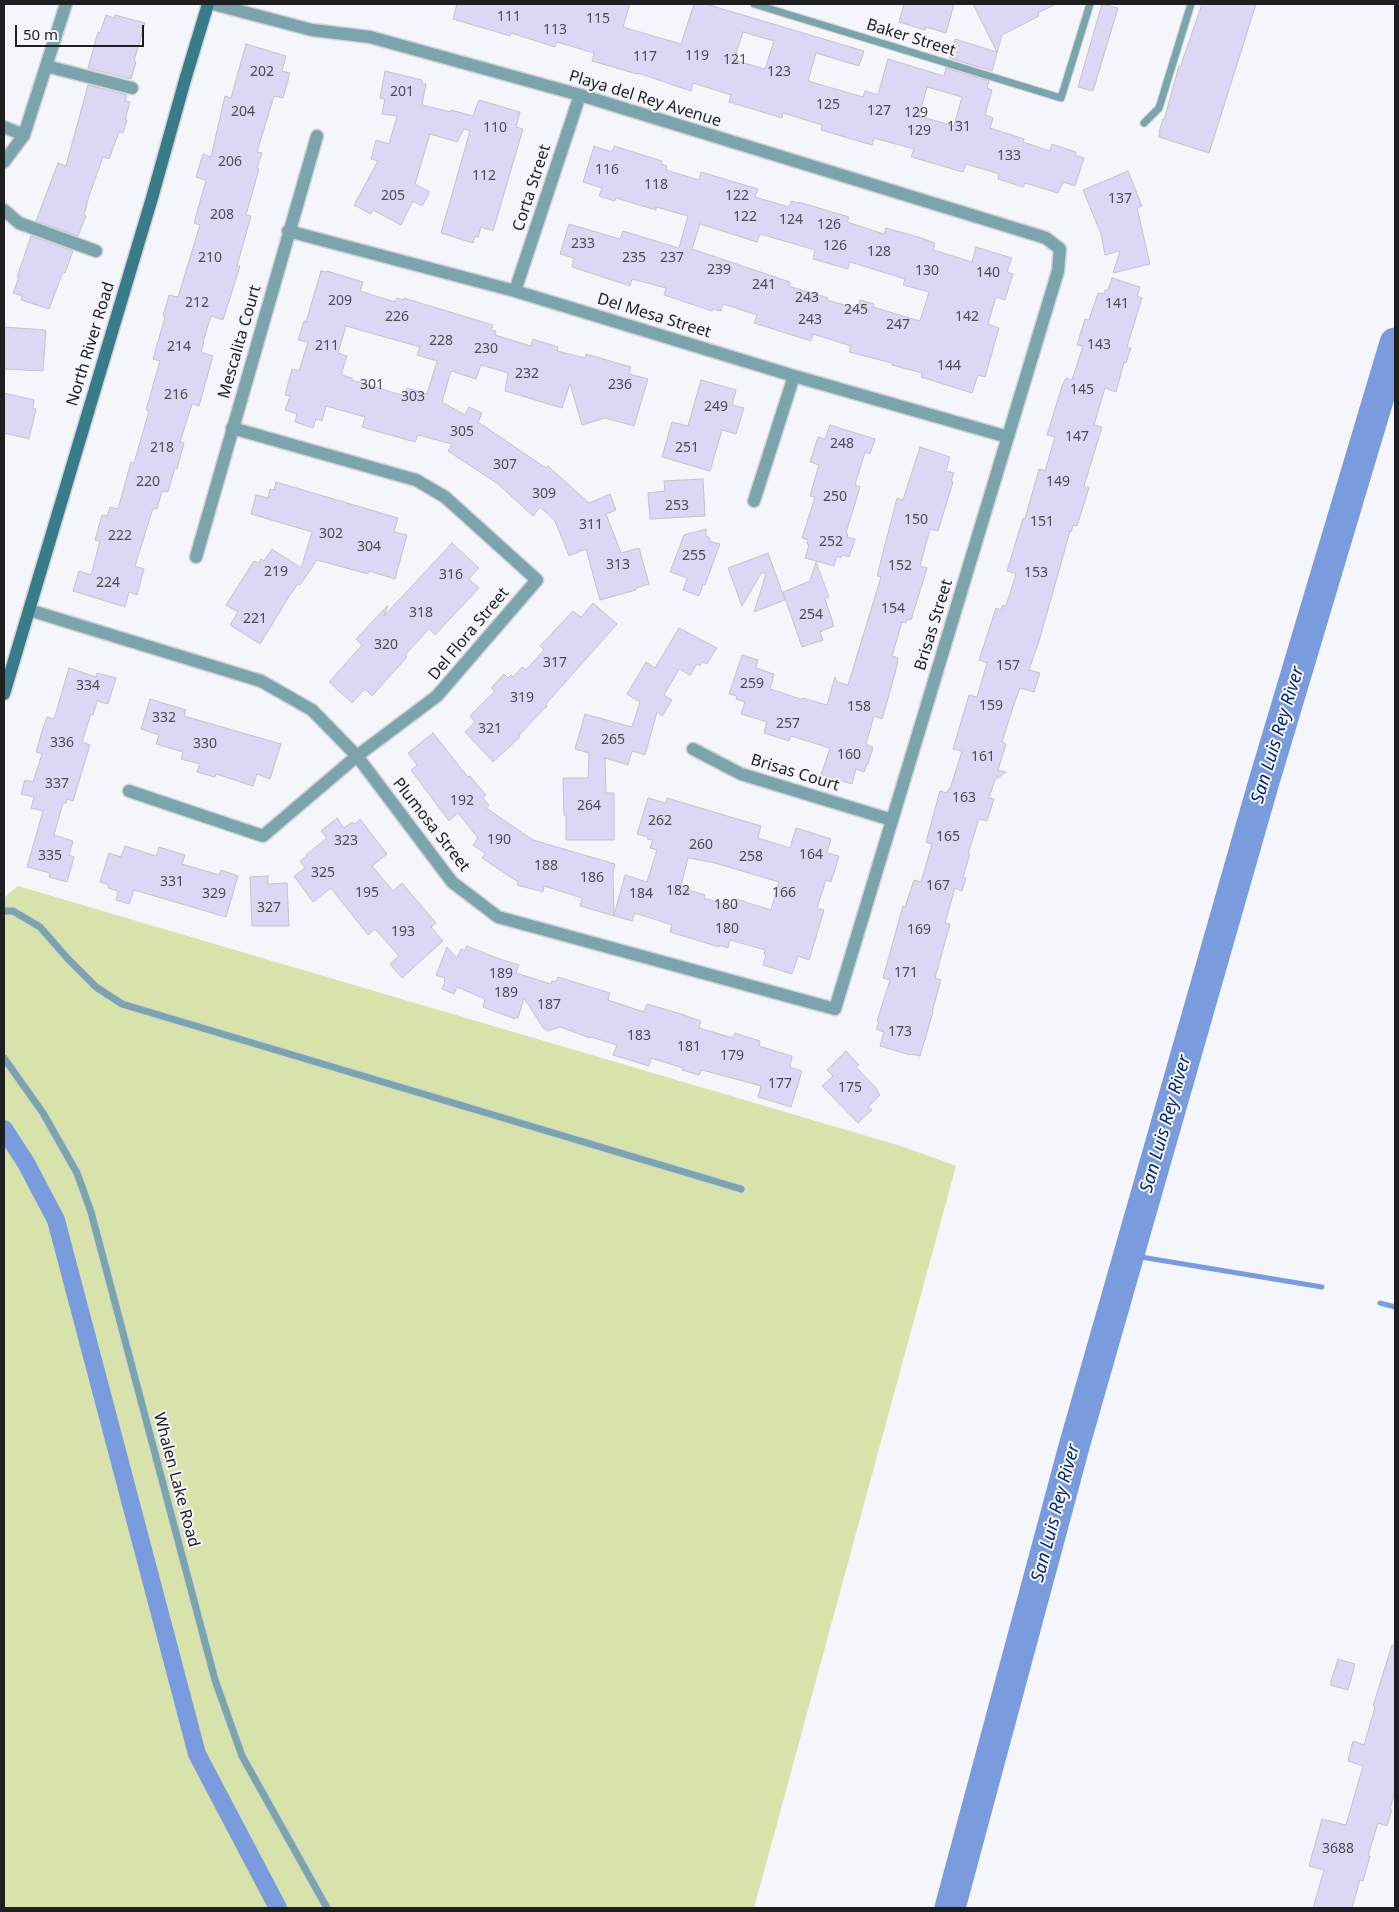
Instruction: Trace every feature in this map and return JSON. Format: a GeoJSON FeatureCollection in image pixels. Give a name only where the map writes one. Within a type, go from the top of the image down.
{"type":"FeatureCollection","features":[{"type":"Feature","properties":{"kind":"street"},"geometry":{"type":"LineString","coordinates":[[4,162],[24,135],[66,4]]}},
{"type":"Feature","properties":{"kind":"street","name":"North River Road"},"geometry":{"type":"LineString","coordinates":[[4,694],[208,4]]}},
{"type":"Feature","properties":{"kind":"street","name":"Playa del Rey Avenue"},"geometry":{"type":"LineString","coordinates":[[213,4],[312,30],[370,37],[580,95],[1046,238],[1060,249]]}},
{"type":"Feature","properties":{"kind":"street"},"geometry":{"type":"LineString","coordinates":[[46,66],[132,88]]}},
{"type":"Feature","properties":{"kind":"street","name":"Corta Street"},"geometry":{"type":"LineString","coordinates":[[515,291],[580,95]]}},
{"type":"Feature","properties":{"kind":"street"},"geometry":{"type":"LineString","coordinates":[[4,127],[24,135]]}},
{"type":"Feature","properties":{"kind":"street","name":"Mescalita Court"},"geometry":{"type":"LineString","coordinates":[[196,557],[288,231],[317,136]]}},
{"type":"Feature","properties":{"kind":"street"},"geometry":{"type":"LineString","coordinates":[[4,210],[19,224],[96,251]]}},
{"type":"Feature","properties":{"kind":"street","name":"Del Mesa Street"},"geometry":{"type":"LineString","coordinates":[[288,231],[515,291],[794,376],[1008,437]]}},
{"type":"Feature","properties":{"kind":"street","name":"Brisas Street"},"geometry":{"type":"LineString","coordinates":[[835,1009],[1058,271],[1060,249]]}},
{"type":"Feature","properties":{"kind":"street"},"geometry":{"type":"LineString","coordinates":[[754,501],[794,376]]}},
{"type":"Feature","properties":{"kind":"street","name":"Del Flora Street"},"geometry":{"type":"LineString","coordinates":[[129,791],[263,836],[357,756],[437,696],[537,580],[445,497],[416,480],[232,428]]}},
{"type":"Feature","properties":{"kind":"street","name":"Plumosa Street"},"geometry":{"type":"LineString","coordinates":[[29,610],[261,680],[312,710],[357,756],[452,882],[498,917],[835,1009]]}},
{"type":"Feature","properties":{"kind":"street","name":"Brisas Court"},"geometry":{"type":"LineString","coordinates":[[693,749],[741,774],[892,820]]}},
{"type":"Feature","properties":{"kind":"lane","name":"Baker Street"},"geometry":{"type":"LineString","coordinates":[[754,4],[1061,98],[1090,4]]}},
{"type":"Feature","properties":{"kind":"lane"},"geometry":{"type":"LineString","coordinates":[[1144,124],[1159,108],[1191,4]]}},
{"type":"Feature","properties":{"kind":"lane"},"geometry":{"type":"LineString","coordinates":[[4,910],[14,911],[40,927],[96,987],[122,1004],[741,1189]]}},
{"type":"Feature","properties":{"kind":"lane","name":"Whalen Lake Road"},"geometry":{"type":"LineString","coordinates":[[4,1058],[43,1113],[77,1174],[91,1212],[215,1680],[242,1756],[327,1908]]}},
{"type":"Feature","properties":{"kind":"green space"},"geometry":{"type":"Polygon","coordinates":[[[18,886],[904,1147],[956,1166],[754,1908],[4,1908],[4,898],[18,886]]]}},
{"type":"Feature","properties":{"kind":"building"},"geometry":{"type":"Polygon","coordinates":[[[457,4],[630,4],[623,27],[681,44],[694,4],[706,4],[864,51],[859,66],[816,53],[808,81],[863,97],[865,91],[878,95],[888,59],[944,76],[946,68],[989,81],[987,88],[992,90],[985,115],[993,118],[990,128],[1024,139],[1023,142],[1050,151],[1052,144],[1076,152],[1075,155],[1084,158],[1075,186],[1063,182],[1058,193],[1025,183],[1023,187],[998,179],[999,174],[966,164],[963,172],[911,157],[914,149],[874,138],[872,145],[821,130],[822,125],[783,113],[782,118],[729,102],[731,95],[693,83],[691,91],[638,73],[592,61],[594,53],[557,42],[555,47],[511,33],[510,36],[453,19],[457,4]],[[743,32],[734,60],[765,69],[774,41],[743,32]],[[927,87],[919,116],[954,126],[962,97],[927,87]]]}},
{"type":"Feature","properties":{"kind":"building"},"geometry":{"type":"Polygon","coordinates":[[[904,4],[954,4],[946,33],[926,27],[925,30],[899,22],[904,4]]]}},
{"type":"Feature","properties":{"kind":"building"},"geometry":{"type":"Polygon","coordinates":[[[973,4],[1056,4],[1038,13],[1039,16],[1002,35],[992,71],[949,58],[955,39],[997,52],[973,4]]]}},
{"type":"Feature","properties":{"kind":"building"},"geometry":{"type":"Polygon","coordinates":[[[1102,4],[1118,8],[1093,91],[1078,87],[1102,4]]]}},
{"type":"Feature","properties":{"kind":"building"},"geometry":{"type":"Polygon","coordinates":[[[1202,4],[1256,4],[1209,153],[1159,137],[1179,66],[1181,66],[1202,4]]]}},
{"type":"Feature","properties":{"kind":"building"},"geometry":{"type":"Polygon","coordinates":[[[106,15],[114,18],[115,15],[145,23],[131,79],[88,68],[98,32],[100,33],[106,15]]]}},
{"type":"Feature","properties":{"kind":"building"},"geometry":{"type":"Polygon","coordinates":[[[246,44],[286,56],[282,71],[290,73],[283,98],[274,96],[257,152],[262,153],[246,215],[251,216],[237,266],[240,266],[223,320],[211,316],[203,342],[201,352],[213,356],[199,406],[192,404],[180,442],[184,443],[177,469],[175,468],[168,492],[162,491],[157,509],[153,508],[135,566],[144,569],[137,595],[129,592],[125,607],[73,591],[79,571],[91,575],[100,541],[95,540],[102,515],[107,516],[110,507],[118,509],[131,462],[134,463],[149,411],[146,410],[160,361],[153,359],[165,317],[163,316],[169,295],[178,297],[200,225],[194,223],[206,180],[196,177],[203,154],[211,157],[225,96],[231,98],[246,44]]]}},
{"type":"Feature","properties":{"kind":"building"},"geometry":{"type":"Polygon","coordinates":[[[385,71],[422,80],[422,83],[426,84],[422,105],[473,116],[479,100],[520,112],[516,127],[523,129],[493,231],[481,227],[478,237],[475,236],[473,243],[441,233],[470,131],[464,129],[457,142],[430,134],[415,184],[430,192],[422,206],[413,201],[401,225],[373,210],[371,214],[354,205],[378,161],[371,159],[376,140],[389,144],[397,116],[382,114],[385,99],[380,98],[385,71]]]}},
{"type":"Feature","properties":{"kind":"building"},"geometry":{"type":"Polygon","coordinates":[[[88,85],[127,95],[125,101],[130,102],[123,133],[119,132],[109,159],[103,157],[89,196],[84,215],[86,216],[78,236],[36,221],[58,163],[66,166],[88,85]]]}},
{"type":"Feature","properties":{"kind":"building"},"geometry":{"type":"Polygon","coordinates":[[[594,146],[612,152],[614,146],[662,161],[661,164],[667,166],[666,170],[699,180],[701,172],[758,189],[755,197],[789,207],[791,201],[799,202],[849,217],[847,222],[884,234],[886,228],[918,237],[935,243],[933,250],[972,262],[976,247],[1012,258],[1007,272],[1013,274],[1005,300],[996,297],[988,324],[999,328],[985,377],[978,375],[972,393],[921,377],[922,373],[892,365],[892,363],[849,352],[851,346],[813,334],[811,341],[754,323],[757,315],[723,304],[721,311],[713,309],[712,311],[664,295],[666,288],[632,279],[630,286],[572,267],[574,258],[560,254],[569,224],[620,239],[623,231],[679,248],[688,216],[656,207],[656,210],[616,198],[615,201],[599,196],[602,188],[583,182],[594,146]],[[700,224],[692,249],[790,282],[789,286],[828,298],[827,300],[857,309],[860,300],[874,304],[873,307],[920,321],[929,292],[903,285],[905,279],[850,262],[848,269],[813,259],[815,250],[760,234],[757,242],[700,224]]]}},
{"type":"Feature","properties":{"kind":"building"},"geometry":{"type":"Polygon","coordinates":[[[1128,171],[1142,206],[1137,208],[1150,264],[1113,273],[1120,251],[1105,255],[1101,234],[1083,190],[1128,171]]]}},
{"type":"Feature","properties":{"kind":"building"},"geometry":{"type":"Polygon","coordinates":[[[31,236],[73,251],[49,309],[21,300],[22,296],[13,293],[31,236]]]}},
{"type":"Feature","properties":{"kind":"building"},"geometry":{"type":"Polygon","coordinates":[[[321,271],[327,271],[363,282],[360,291],[395,302],[397,298],[404,300],[404,298],[493,325],[491,330],[496,331],[495,335],[531,346],[533,339],[558,347],[557,351],[585,358],[586,354],[631,367],[629,374],[648,379],[634,426],[605,418],[582,425],[570,384],[562,408],[505,391],[508,373],[481,365],[476,379],[451,371],[442,402],[465,415],[469,407],[482,413],[478,422],[546,468],[548,466],[589,503],[610,494],[616,510],[606,514],[621,553],[639,548],[649,584],[636,588],[636,590],[600,600],[586,549],[569,556],[555,521],[540,507],[533,516],[498,484],[448,451],[452,444],[418,435],[415,442],[362,427],[365,417],[326,406],[322,421],[316,419],[313,428],[295,422],[297,414],[285,410],[290,396],[285,395],[292,369],[299,371],[308,342],[298,340],[304,321],[306,322],[321,271]],[[346,326],[338,353],[347,356],[341,375],[405,396],[407,388],[427,394],[437,361],[417,355],[420,347],[346,326]]]}},
{"type":"Feature","properties":{"kind":"building"},"geometry":{"type":"Polygon","coordinates":[[[1112,278],[1140,287],[1137,296],[1142,298],[1127,347],[1131,348],[1126,363],[1124,362],[1116,392],[1105,388],[1094,425],[1102,427],[1084,486],[1089,488],[1077,526],[1073,525],[1070,531],[1029,670],[1040,673],[1034,692],[1020,688],[1013,707],[1002,742],[1006,744],[998,770],[1006,772],[995,780],[989,798],[994,799],[987,821],[979,819],[968,854],[970,854],[963,877],[966,878],[962,891],[955,888],[945,923],[950,924],[935,978],[941,980],[933,1012],[920,1056],[910,1055],[880,1046],[884,1032],[876,1029],[879,1022],[877,1021],[890,980],[883,978],[903,906],[905,907],[914,880],[921,882],[932,844],[926,842],[940,791],[947,793],[950,789],[962,751],[953,749],[969,695],[977,697],[987,663],[979,660],[996,608],[1001,610],[1003,605],[1006,606],[1016,574],[1007,571],[1023,518],[1025,519],[1039,469],[1045,471],[1055,437],[1047,435],[1062,386],[1066,378],[1072,380],[1083,346],[1077,345],[1085,319],[1089,320],[1098,293],[1104,294],[1105,290],[1108,290],[1112,278]]]}},
{"type":"Feature","properties":{"kind":"building"},"geometry":{"type":"Polygon","coordinates":[[[4,327],[46,330],[43,371],[4,369],[4,327]]]}},
{"type":"Feature","properties":{"kind":"building"},"geometry":{"type":"Polygon","coordinates":[[[701,380],[736,390],[732,405],[744,408],[736,434],[722,430],[710,471],[662,457],[672,422],[688,426],[701,380]]]}},
{"type":"Feature","properties":{"kind":"building"},"geometry":{"type":"Polygon","coordinates":[[[4,393],[34,400],[33,408],[36,409],[29,439],[4,433],[4,393]]]}},
{"type":"Feature","properties":{"kind":"building"},"geometry":{"type":"Polygon","coordinates":[[[830,425],[875,439],[870,454],[865,452],[855,485],[860,487],[846,533],[848,534],[847,537],[855,539],[849,557],[842,555],[841,558],[837,556],[834,566],[805,558],[809,545],[807,544],[808,540],[802,538],[815,497],[810,496],[819,465],[810,462],[818,437],[825,439],[830,425]]]}},
{"type":"Feature","properties":{"kind":"building"},"geometry":{"type":"Polygon","coordinates":[[[920,447],[950,457],[946,471],[954,473],[951,481],[953,482],[938,531],[930,529],[920,566],[927,568],[911,620],[907,619],[906,623],[902,622],[892,656],[898,658],[897,666],[882,719],[874,716],[866,744],[873,747],[868,764],[864,772],[856,769],[852,784],[821,775],[830,748],[791,736],[789,741],[764,733],[767,722],[741,714],[745,702],[736,699],[737,696],[729,694],[742,655],[758,660],[756,668],[774,674],[770,689],[801,699],[827,705],[835,677],[837,682],[848,685],[881,577],[877,576],[897,498],[903,500],[920,447]]]}},
{"type":"Feature","properties":{"kind":"building"},"geometry":{"type":"Polygon","coordinates":[[[703,479],[705,516],[650,519],[648,493],[665,491],[664,481],[703,479]]]}},
{"type":"Feature","properties":{"kind":"building"},"geometry":{"type":"Polygon","coordinates":[[[276,482],[398,518],[394,532],[407,535],[395,579],[369,571],[368,574],[317,560],[300,585],[298,584],[290,595],[260,644],[230,625],[238,612],[226,605],[254,561],[259,563],[261,559],[264,561],[272,549],[301,568],[312,532],[251,514],[256,495],[268,498],[270,489],[274,490],[276,482]]]}},
{"type":"Feature","properties":{"kind":"building"},"geometry":{"type":"Polygon","coordinates":[[[706,529],[706,536],[710,538],[709,541],[720,544],[699,596],[683,590],[687,578],[670,572],[684,535],[706,529]]]}},
{"type":"Feature","properties":{"kind":"building"},"geometry":{"type":"Polygon","coordinates":[[[452,543],[479,568],[469,579],[479,588],[435,635],[429,629],[372,696],[365,689],[352,703],[329,682],[362,645],[356,639],[388,605],[384,616],[452,543]]]}},
{"type":"Feature","properties":{"kind":"building"},"geometry":{"type":"Polygon","coordinates":[[[768,553],[785,600],[754,612],[766,574],[762,572],[742,606],[728,568],[768,553]]]}},
{"type":"Feature","properties":{"kind":"building"},"geometry":{"type":"Polygon","coordinates":[[[816,562],[829,597],[825,599],[834,626],[820,632],[823,640],[802,647],[783,592],[810,581],[816,562]]]}},
{"type":"Feature","properties":{"kind":"building"},"geometry":{"type":"Polygon","coordinates":[[[593,603],[617,624],[546,704],[547,706],[519,735],[520,737],[493,762],[465,732],[475,722],[470,716],[495,691],[491,688],[504,674],[508,678],[511,675],[513,677],[522,667],[526,670],[544,650],[540,646],[573,611],[581,617],[593,603]]]}},
{"type":"Feature","properties":{"kind":"building"},"geometry":{"type":"Polygon","coordinates":[[[679,628],[717,648],[707,664],[703,662],[700,666],[697,664],[690,675],[679,669],[664,695],[672,700],[662,716],[657,712],[645,755],[632,751],[628,765],[605,758],[606,793],[614,793],[614,840],[566,840],[563,778],[588,778],[589,753],[575,749],[585,714],[632,727],[640,702],[627,694],[646,662],[655,668],[679,628]]]}},
{"type":"Feature","properties":{"kind":"building"},"geometry":{"type":"Polygon","coordinates":[[[69,668],[96,677],[97,673],[116,678],[108,704],[97,701],[93,715],[91,714],[82,742],[90,745],[73,801],[67,799],[66,803],[63,803],[54,835],[73,841],[69,855],[74,857],[67,882],[49,877],[50,873],[27,867],[43,811],[31,808],[34,797],[21,794],[25,780],[33,782],[42,754],[36,752],[43,728],[47,717],[54,719],[69,668]]]}},
{"type":"Feature","properties":{"kind":"building"},"geometry":{"type":"Polygon","coordinates":[[[150,699],[186,710],[184,716],[281,744],[270,779],[257,774],[253,786],[216,774],[215,777],[197,772],[200,764],[181,759],[183,752],[156,744],[159,735],[141,729],[150,699]]]}},
{"type":"Feature","properties":{"kind":"building"},"geometry":{"type":"Polygon","coordinates":[[[433,733],[468,777],[470,776],[486,795],[483,798],[489,805],[486,808],[533,840],[615,864],[613,872],[614,915],[625,875],[647,882],[657,850],[650,848],[653,840],[637,834],[648,798],[666,803],[667,798],[761,826],[758,838],[790,848],[796,828],[831,839],[827,853],[839,856],[831,882],[826,880],[817,908],[824,910],[809,960],[798,956],[792,974],[763,965],[766,955],[764,954],[765,950],[730,940],[728,948],[719,945],[719,947],[670,932],[672,925],[635,913],[632,921],[580,906],[582,898],[544,886],[543,892],[517,885],[518,882],[482,858],[485,853],[473,845],[478,838],[458,813],[449,821],[411,770],[417,765],[408,753],[433,733]],[[688,858],[681,886],[705,895],[704,898],[734,907],[736,899],[771,910],[779,882],[715,863],[688,858]]]}},
{"type":"Feature","properties":{"kind":"building"},"geometry":{"type":"Polygon","coordinates":[[[337,818],[344,828],[352,822],[355,824],[360,819],[387,854],[372,866],[393,891],[402,883],[436,923],[431,927],[443,941],[402,978],[390,964],[399,956],[375,929],[368,935],[331,888],[313,902],[294,876],[305,868],[300,861],[327,838],[321,831],[337,818]]]}},
{"type":"Feature","properties":{"kind":"building"},"geometry":{"type":"Polygon","coordinates":[[[125,846],[156,856],[159,847],[185,855],[182,864],[219,875],[221,870],[238,876],[226,917],[134,890],[129,904],[116,900],[118,891],[108,888],[109,885],[100,882],[109,853],[121,857],[125,846]]]}},
{"type":"Feature","properties":{"kind":"building"},"geometry":{"type":"Polygon","coordinates":[[[268,876],[268,884],[287,883],[289,926],[252,926],[250,877],[268,876]]]}},
{"type":"Feature","properties":{"kind":"building"},"geometry":{"type":"Polygon","coordinates":[[[467,946],[519,965],[516,973],[551,984],[552,981],[556,982],[558,977],[610,993],[608,1000],[644,1012],[647,1004],[681,1014],[701,1021],[699,1028],[733,1038],[735,1033],[760,1041],[759,1046],[792,1056],[790,1067],[802,1071],[791,1107],[758,1097],[761,1086],[702,1070],[699,1075],[651,1058],[649,1066],[613,1055],[617,1045],[560,1027],[548,1031],[544,1029],[524,998],[518,1018],[516,1017],[515,1019],[483,1007],[485,999],[457,987],[454,994],[442,989],[445,978],[436,975],[447,947],[457,958],[461,949],[465,951],[467,946]]]}},
{"type":"Feature","properties":{"kind":"building"},"geometry":{"type":"Polygon","coordinates":[[[846,1051],[859,1065],[856,1067],[878,1090],[880,1095],[868,1107],[872,1110],[858,1123],[822,1086],[833,1076],[827,1070],[846,1051]]]}},
{"type":"Feature","properties":{"kind":"building"},"geometry":{"type":"Polygon","coordinates":[[[1392,1645],[1395,1646],[1395,1791],[1390,1809],[1392,1810],[1387,1826],[1378,1823],[1363,1881],[1360,1880],[1352,1908],[1313,1908],[1324,1870],[1309,1866],[1322,1819],[1346,1825],[1363,1766],[1348,1761],[1353,1741],[1364,1745],[1375,1707],[1373,1706],[1392,1645]]]}},
{"type":"Feature","properties":{"kind":"building"},"geometry":{"type":"Polygon","coordinates":[[[1338,1659],[1355,1664],[1348,1690],[1330,1685],[1338,1659]]]}},
{"type":"Feature","properties":{"kind":"waterway","name":"San Luis Rey River"},"geometry":{"type":"LineString","coordinates":[[950,1908],[1075,1443],[1263,785],[1395,343]]}},
{"type":"Feature","properties":{"kind":"waterway"},"geometry":{"type":"LineString","coordinates":[[4,1129],[26,1163],[56,1220],[197,1754],[278,1908]]}},
{"type":"Feature","properties":{"kind":"waterway"},"geometry":{"type":"LineString","coordinates":[[1129,1255],[1322,1287]]}},
{"type":"Feature","properties":{"kind":"waterway"},"geometry":{"type":"LineString","coordinates":[[1380,1303],[1395,1307]]}}]}
